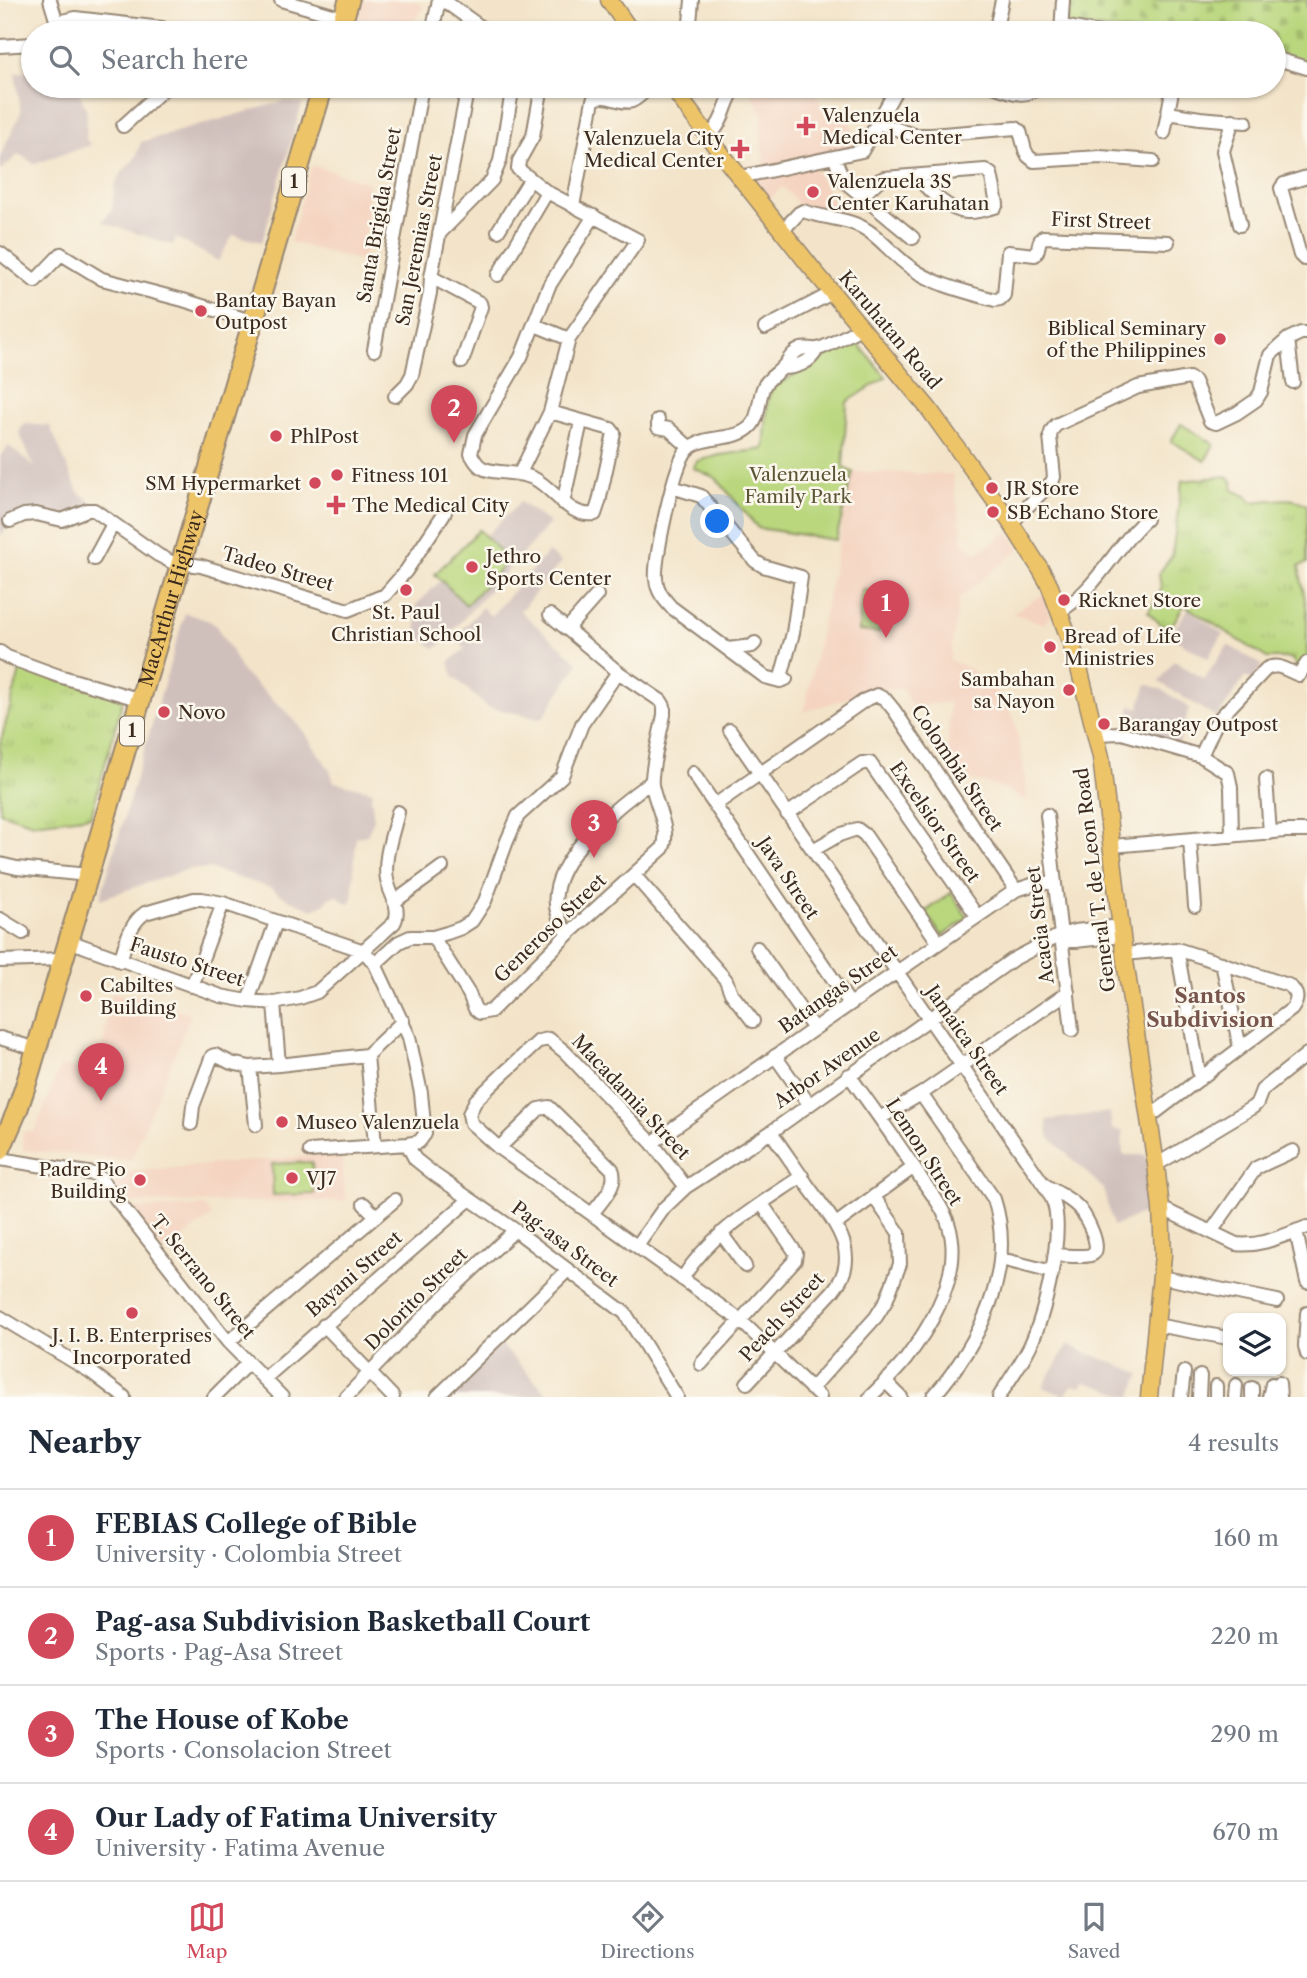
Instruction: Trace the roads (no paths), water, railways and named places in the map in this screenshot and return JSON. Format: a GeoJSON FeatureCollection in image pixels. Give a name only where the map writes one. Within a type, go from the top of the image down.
{"type":"FeatureCollection","features":[{"type":"Feature","properties":{"kind":"highway","name":"MacArthur Highway"},"geometry":{"type":"LineString","coordinates":[[1,1149],[17,1111],[36,1049],[319,98]]}},
{"type":"Feature","properties":{"kind":"main road"},"geometry":{"type":"LineString","coordinates":[[609,0],[624,21]]}},
{"type":"Feature","properties":{"kind":"main road","name":"Karuhatan Road"},"geometry":{"type":"LineString","coordinates":[[680,98],[831,293],[929,409],[1011,523],[1045,577],[1059,612]]}},
{"type":"Feature","properties":{"kind":"main road","name":"General T. de Leon Road"},"geometry":{"type":"LineString","coordinates":[[1059,612],[1077,660],[1101,757],[1112,846],[1116,931],[1124,954],[1161,1208],[1163,1255],[1149,1397]]}},
{"type":"Feature","properties":{"kind":"street"},"geometry":{"type":"LineString","coordinates":[[50,0],[57,21]]}},
{"type":"Feature","properties":{"kind":"street"},"geometry":{"type":"LineString","coordinates":[[281,0],[344,17]]}},
{"type":"Feature","properties":{"kind":"street"},"geometry":{"type":"LineString","coordinates":[[435,21],[441,0],[469,21]]}},
{"type":"Feature","properties":{"kind":"street"},"geometry":{"type":"LineString","coordinates":[[690,21],[692,0]]}},
{"type":"Feature","properties":{"kind":"street"},"geometry":{"type":"LineString","coordinates":[[998,21],[1002,0]]}},
{"type":"Feature","properties":{"kind":"street"},"geometry":{"type":"LineString","coordinates":[[1062,21],[1063,0]]}},
{"type":"Feature","properties":{"kind":"street"},"geometry":{"type":"LineString","coordinates":[[70,21],[75,18],[97,21]]}},
{"type":"Feature","properties":{"kind":"street"},"geometry":{"type":"LineString","coordinates":[[0,46],[21,45]]}},
{"type":"Feature","properties":{"kind":"street"},"geometry":{"type":"LineString","coordinates":[[1286,62],[1307,68]]}},
{"type":"Feature","properties":{"kind":"street"},"geometry":{"type":"LineString","coordinates":[[123,126],[154,98]]}},
{"type":"Feature","properties":{"kind":"street","name":"Santa Brigida Street"},"geometry":{"type":"LineString","coordinates":[[374,350],[420,98]]}},
{"type":"Feature","properties":{"kind":"street","name":"San Jeremias Street"},"geometry":{"type":"LineString","coordinates":[[394,396],[412,376],[466,98]]}},
{"type":"Feature","properties":{"kind":"street"},"geometry":{"type":"LineString","coordinates":[[439,234],[492,180],[500,161],[511,98]]}},
{"type":"Feature","properties":{"kind":"street"},"geometry":{"type":"LineString","coordinates":[[520,473],[550,412],[569,339],[638,240],[547,192],[518,169],[517,165],[533,135],[540,98]]}},
{"type":"Feature","properties":{"kind":"street"},"geometry":{"type":"LineString","coordinates":[[573,206],[596,98]]}},
{"type":"Feature","properties":{"kind":"street"},"geometry":{"type":"LineString","coordinates":[[612,98],[630,102],[637,98]]}},
{"type":"Feature","properties":{"kind":"street"},"geometry":{"type":"LineString","coordinates":[[708,137],[723,117],[729,98]]}},
{"type":"Feature","properties":{"kind":"street"},"geometry":{"type":"LineString","coordinates":[[740,177],[862,151],[892,98]]}},
{"type":"Feature","properties":{"kind":"street"},"geometry":{"type":"LineString","coordinates":[[1164,133],[1171,98]]}},
{"type":"Feature","properties":{"kind":"street"},"geometry":{"type":"LineString","coordinates":[[1168,113],[1239,121],[1223,152],[1240,225]]}},
{"type":"Feature","properties":{"kind":"street"},"geometry":{"type":"LineString","coordinates":[[879,123],[914,135],[1016,128],[1020,131],[1028,156],[1034,161],[1100,157],[1153,161]]}},
{"type":"Feature","properties":{"kind":"street"},"geometry":{"type":"LineString","coordinates":[[834,157],[844,181],[913,238]]}},
{"type":"Feature","properties":{"kind":"street"},"geometry":{"type":"LineString","coordinates":[[862,196],[884,178],[985,170],[989,171],[993,179],[997,204],[995,207],[963,211],[950,206],[932,193],[916,176]]}},
{"type":"Feature","properties":{"kind":"street"},"geometry":{"type":"LineString","coordinates":[[1307,177],[1282,185],[1300,255],[1307,259]]}},
{"type":"Feature","properties":{"kind":"street"},"geometry":{"type":"LineString","coordinates":[[498,231],[530,180]]}},
{"type":"Feature","properties":{"kind":"street"},"geometry":{"type":"LineString","coordinates":[[498,275],[547,192]]}},
{"type":"Feature","properties":{"kind":"street","name":"First Street"},"geometry":{"type":"LineString","coordinates":[[782,231],[803,211],[856,224],[874,235],[920,274],[995,300],[1004,295],[1008,252],[1035,255],[1043,237],[1168,242]]}},
{"type":"Feature","properties":{"kind":"street"},"geometry":{"type":"LineString","coordinates":[[550,412],[611,429],[614,433],[595,514],[590,515],[563,503],[534,478],[520,473],[484,469],[471,454],[475,436],[521,357],[549,286],[594,216]]}},
{"type":"Feature","properties":{"kind":"street"},"geometry":{"type":"LineString","coordinates":[[0,253],[35,281],[61,254],[102,279],[254,322]]}},
{"type":"Feature","properties":{"kind":"street"},"geometry":{"type":"LineString","coordinates":[[431,277],[480,303],[463,362]]}},
{"type":"Feature","properties":{"kind":"street"},"geometry":{"type":"LineString","coordinates":[[765,328],[831,293]]}},
{"type":"Feature","properties":{"kind":"street"},"geometry":{"type":"LineString","coordinates":[[535,325],[569,339]]}},
{"type":"Feature","properties":{"kind":"street"},"geometry":{"type":"LineString","coordinates":[[672,487],[701,496],[755,561],[801,576],[783,680],[765,677],[671,607],[659,594],[656,565],[672,487],[680,459],[690,448],[704,440],[745,431],[754,424],[763,388],[775,372],[782,369],[789,357],[804,348],[817,349],[861,328]]}},
{"type":"Feature","properties":{"kind":"street"},"geometry":{"type":"LineString","coordinates":[[1011,523],[1052,482],[1054,477],[1049,436],[1056,425],[1138,387],[1189,377],[1194,381],[1210,421],[1216,423],[1237,413],[1259,397],[1270,355],[1288,339],[1307,333]]}},
{"type":"Feature","properties":{"kind":"street"},"geometry":{"type":"LineString","coordinates":[[1288,339],[1293,382]]}},
{"type":"Feature","properties":{"kind":"street"},"geometry":{"type":"LineString","coordinates":[[658,420],[657,427],[669,429],[690,448]]}},
{"type":"Feature","properties":{"kind":"street"},"geometry":{"type":"LineString","coordinates":[[563,503],[581,422]]}},
{"type":"Feature","properties":{"kind":"street","name":"Tadeo Street"},"geometry":{"type":"LineString","coordinates":[[10,521],[31,514],[57,520],[68,519],[89,509],[94,510],[158,555],[182,565],[201,566],[348,610],[385,594],[405,571],[445,512]]}},
{"type":"Feature","properties":{"kind":"street"},"geometry":{"type":"LineString","coordinates":[[1059,612],[1094,581],[1146,519]]}},
{"type":"Feature","properties":{"kind":"street"},"geometry":{"type":"LineString","coordinates":[[94,559],[113,524]]}},
{"type":"Feature","properties":{"kind":"street"},"geometry":{"type":"LineString","coordinates":[[567,629],[597,595]]}},
{"type":"Feature","properties":{"kind":"street","name":"Generoso Street"},"geometry":{"type":"LineString","coordinates":[[433,937],[475,1009],[480,1013],[491,1011],[568,934],[663,848],[666,842],[666,833],[651,782],[664,706],[656,697],[618,672],[550,615]]}},
{"type":"Feature","properties":{"kind":"street"},"geometry":{"type":"LineString","coordinates":[[728,649],[752,646],[755,643]]}},
{"type":"Feature","properties":{"kind":"street"},"geometry":{"type":"LineString","coordinates":[[0,652],[60,676],[141,700]]}},
{"type":"Feature","properties":{"kind":"street"},"geometry":{"type":"LineString","coordinates":[[1202,756],[1217,721],[1266,669],[1273,665],[1299,675],[1307,663]]}},
{"type":"Feature","properties":{"kind":"street"},"geometry":{"type":"LineString","coordinates":[[375,964],[399,942],[410,937],[433,937],[461,928],[472,921],[485,901],[518,816],[562,776],[582,724],[618,672]]}},
{"type":"Feature","properties":{"kind":"street","name":"Colombia Street"},"geometry":{"type":"LineString","coordinates":[[715,805],[877,695],[885,699],[900,718],[1016,890]]}},
{"type":"Feature","properties":{"kind":"street","name":"Jamaica Street"},"geometry":{"type":"LineString","coordinates":[[730,730],[1044,1185],[1054,1204],[1055,1255],[1037,1328],[1029,1347],[999,1397]]}},
{"type":"Feature","properties":{"kind":"street"},"geometry":{"type":"LineString","coordinates":[[1096,734],[1122,733],[1202,756],[1228,773],[1232,836]]}},
{"type":"Feature","properties":{"kind":"street","name":"Excelsior Street"},"geometry":{"type":"LineString","coordinates":[[787,814],[862,763],[870,763],[976,916]]}},
{"type":"Feature","properties":{"kind":"street","name":"Java Street"},"geometry":{"type":"LineString","coordinates":[[694,773],[850,1004]]}},
{"type":"Feature","properties":{"kind":"street"},"geometry":{"type":"LineString","coordinates":[[1266,779],[1270,833]]}},
{"type":"Feature","properties":{"kind":"street"},"geometry":{"type":"LineString","coordinates":[[568,934],[556,909],[556,892],[563,871],[581,845],[607,816],[651,782]]}},
{"type":"Feature","properties":{"kind":"street"},"geometry":{"type":"LineString","coordinates":[[398,812],[386,862],[386,876],[394,902],[442,867]]}},
{"type":"Feature","properties":{"kind":"street","name":"Acacia Street"},"geometry":{"type":"LineString","coordinates":[[1046,815],[1072,1030]]}},
{"type":"Feature","properties":{"kind":"street"},"geometry":{"type":"LineString","coordinates":[[813,850],[839,835],[857,829],[865,835],[938,943]]}},
{"type":"Feature","properties":{"kind":"street"},"geometry":{"type":"LineString","coordinates":[[1112,846],[1307,831]]}},
{"type":"Feature","properties":{"kind":"street"},"geometry":{"type":"LineString","coordinates":[[1190,840],[1195,906]]}},
{"type":"Feature","properties":{"kind":"street"},"geometry":{"type":"LineString","coordinates":[[0,864],[88,875]]}},
{"type":"Feature","properties":{"kind":"street"},"geometry":{"type":"LineString","coordinates":[[634,875],[726,980],[731,993],[753,1021]]}},
{"type":"Feature","properties":{"kind":"street","name":"Batangas Street"},"geometry":{"type":"LineString","coordinates":[[652,1143],[976,916],[1016,890],[1053,881]]}},
{"type":"Feature","properties":{"kind":"street"},"geometry":{"type":"LineString","coordinates":[[120,961],[133,925],[145,913],[194,899],[223,903],[364,951],[375,964],[403,1021],[416,1062],[425,1134],[419,1142],[407,1144],[310,1151]]}},
{"type":"Feature","properties":{"kind":"street","name":"Fausto Street"},"geometry":{"type":"LineString","coordinates":[[66,950],[120,961],[221,996],[274,1003],[317,992],[394,923],[398,909],[394,902]]}},
{"type":"Feature","properties":{"kind":"street"},"geometry":{"type":"LineString","coordinates":[[192,986],[223,903]]}},
{"type":"Feature","properties":{"kind":"street"},"geometry":{"type":"LineString","coordinates":[[0,919],[23,933]]}},
{"type":"Feature","properties":{"kind":"street"},"geometry":{"type":"LineString","coordinates":[[247,1001],[276,922]]}},
{"type":"Feature","properties":{"kind":"street","name":"Arbor Avenue"},"geometry":{"type":"LineString","coordinates":[[637,1246],[664,1208],[686,1187],[771,1132],[1012,960],[1059,938],[1075,941],[1116,931]]}},
{"type":"Feature","properties":{"kind":"street"},"geometry":{"type":"LineString","coordinates":[[757,948],[814,1029]]}},
{"type":"Feature","properties":{"kind":"street"},"geometry":{"type":"LineString","coordinates":[[1124,954],[1177,949],[1288,985],[1294,989],[1297,996],[1292,1009],[1148,1118]]}},
{"type":"Feature","properties":{"kind":"street"},"geometry":{"type":"LineString","coordinates":[[1177,949],[1200,1079]]}},
{"type":"Feature","properties":{"kind":"street"},"geometry":{"type":"LineString","coordinates":[[0,961],[66,950]]}},
{"type":"Feature","properties":{"kind":"street"},"geometry":{"type":"LineString","coordinates":[[1222,963],[1240,1048]]}},
{"type":"Feature","properties":{"kind":"street"},"geometry":{"type":"LineString","coordinates":[[880,1118],[921,1094],[1068,992]]}},
{"type":"Feature","properties":{"kind":"street"},"geometry":{"type":"LineString","coordinates":[[274,1003],[279,1066]]}},
{"type":"Feature","properties":{"kind":"street"},"geometry":{"type":"LineString","coordinates":[[191,1124],[196,1098],[212,1056],[250,1067],[367,1055],[403,1021]]}},
{"type":"Feature","properties":{"kind":"street"},"geometry":{"type":"LineString","coordinates":[[0,1038],[36,1049]]}},
{"type":"Feature","properties":{"kind":"street","name":"Macadamia Street"},"geometry":{"type":"LineString","coordinates":[[499,1148],[471,1123],[469,1114],[476,1100],[544,1039],[553,1041],[565,1052],[652,1143],[686,1187]]}},
{"type":"Feature","properties":{"kind":"street"},"geometry":{"type":"LineString","coordinates":[[1156,1165],[1253,1107],[1257,1104],[1262,1090],[1307,1054]]}},
{"type":"Feature","properties":{"kind":"street"},"geometry":{"type":"LineString","coordinates":[[367,1055],[375,1145]]}},
{"type":"Feature","properties":{"kind":"street"},"geometry":{"type":"LineString","coordinates":[[775,1056],[809,1104]]}},
{"type":"Feature","properties":{"kind":"street"},"geometry":{"type":"LineString","coordinates":[[250,1067],[256,1125]]}},
{"type":"Feature","properties":{"kind":"street","name":"Lemon Street"},"geometry":{"type":"LineString","coordinates":[[849,1075],[942,1210],[949,1226],[952,1245],[943,1296],[932,1319],[905,1361],[870,1397]]}},
{"type":"Feature","properties":{"kind":"street"},"geometry":{"type":"LineString","coordinates":[[921,1094],[993,1199],[1000,1218],[1001,1259],[990,1304],[972,1344],[933,1397]]}},
{"type":"Feature","properties":{"kind":"street"},"geometry":{"type":"LineString","coordinates":[[592,1214],[614,1182],[615,1174],[549,1107],[539,1109],[499,1148],[740,1320],[815,1393],[876,1317],[900,1264],[899,1233],[874,1197]]}},
{"type":"Feature","properties":{"kind":"street","name":"Peach Street"},"geometry":{"type":"LineString","coordinates":[[747,1383],[842,1280],[846,1269],[844,1242],[836,1224],[771,1132]]}},
{"type":"Feature","properties":{"kind":"street","name":"Pag-asa Street"},"geometry":{"type":"LineString","coordinates":[[407,1144],[415,1159],[625,1313],[677,1397]]}},
{"type":"Feature","properties":{"kind":"street","name":"T. Serrano Street"},"geometry":{"type":"LineString","coordinates":[[1,1149],[99,1177],[228,1342],[282,1397]]}},
{"type":"Feature","properties":{"kind":"street"},"geometry":{"type":"LineString","coordinates":[[1211,1232],[1256,1168],[1293,1151]]}},
{"type":"Feature","properties":{"kind":"street"},"geometry":{"type":"LineString","coordinates":[[836,1224],[914,1167]]}},
{"type":"Feature","properties":{"kind":"street"},"geometry":{"type":"LineString","coordinates":[[682,1279],[707,1245],[721,1233],[802,1177]]}},
{"type":"Feature","properties":{"kind":"street"},"geometry":{"type":"LineString","coordinates":[[1044,1185],[1082,1210],[1096,1241],[1097,1248],[1094,1254],[1089,1256],[1055,1255]]}},
{"type":"Feature","properties":{"kind":"street","name":"Bayani Street"},"geometry":{"type":"LineString","coordinates":[[264,1379],[470,1199]]}},
{"type":"Feature","properties":{"kind":"street"},"geometry":{"type":"LineString","coordinates":[[228,1342],[395,1200]]}},
{"type":"Feature","properties":{"kind":"street"},"geometry":{"type":"LineString","coordinates":[[701,1364],[795,1261],[796,1253],[762,1203]]}},
{"type":"Feature","properties":{"kind":"street"},"geometry":{"type":"LineString","coordinates":[[364,1204],[376,1216]]}},
{"type":"Feature","properties":{"kind":"street"},"geometry":{"type":"LineString","coordinates":[[1161,1208],[1236,1244],[1261,1243],[1302,1229],[1307,1282]]}},
{"type":"Feature","properties":{"kind":"street","name":"Dolorito Street"},"geometry":{"type":"LineString","coordinates":[[346,1397],[433,1307],[515,1230]]}},
{"type":"Feature","properties":{"kind":"street"},"geometry":{"type":"LineString","coordinates":[[721,1233],[745,1266]]}},
{"type":"Feature","properties":{"kind":"street"},"geometry":{"type":"LineString","coordinates":[[1001,1259],[1052,1272]]}},
{"type":"Feature","properties":{"kind":"street"},"geometry":{"type":"LineString","coordinates":[[437,1397],[568,1270]]}},
{"type":"Feature","properties":{"kind":"street"},"geometry":{"type":"LineString","coordinates":[[1161,1277],[1278,1301]]}},
{"type":"Feature","properties":{"kind":"street"},"geometry":{"type":"LineString","coordinates":[[1307,1313],[1307,1354]]}},
{"type":"Feature","properties":{"kind":"street"},"geometry":{"type":"LineString","coordinates":[[0,1317],[91,1372],[124,1397]]}},
{"type":"Feature","properties":{"kind":"street"},"geometry":{"type":"LineString","coordinates":[[324,1325],[393,1397]]}},
{"type":"Feature","properties":{"kind":"street"},"geometry":{"type":"LineString","coordinates":[[1156,1325],[1223,1337]]}},
{"type":"Feature","properties":{"kind":"street"},"geometry":{"type":"LineString","coordinates":[[214,1397],[248,1363]]}},
{"type":"Feature","properties":{"kind":"street"},"geometry":{"type":"LineString","coordinates":[[1181,1397],[1184,1372]]}},
{"type":"Feature","properties":{"kind":"street"},"geometry":{"type":"LineString","coordinates":[[1199,1397],[1200,1376]]}},
{"type":"Feature","properties":{"kind":"street"},"geometry":{"type":"LineString","coordinates":[[885,1381],[901,1397]]}},
{"type":"Feature","properties":{"kind":"street"},"geometry":{"type":"LineString","coordinates":[[1273,1388],[1280,1397]]}},
{"type":"Feature","properties":{"kind":"place","name":"Valenzuela Medical Center"},"geometry":{"type":"Point","coordinates":[806,126]}},
{"type":"Feature","properties":{"kind":"place","name":"Valenzuela City Medical Center"},"geometry":{"type":"Point","coordinates":[740,149]}},
{"type":"Feature","properties":{"kind":"place","name":"Valenzuela 3S Center Karuhatan"},"geometry":{"type":"Point","coordinates":[813,192]}},
{"type":"Feature","properties":{"kind":"place","name":"Bantay Bayan Outpost"},"geometry":{"type":"Point","coordinates":[201,311]}},
{"type":"Feature","properties":{"kind":"place","name":"Biblical Seminary of the Philippines"},"geometry":{"type":"Point","coordinates":[1220,339]}},
{"type":"Feature","properties":{"kind":"place","name":"PhlPost"},"geometry":{"type":"Point","coordinates":[276,436]}},
{"type":"Feature","properties":{"kind":"place","name":"Pag-asa Subdivision Basketball Court"},"geometry":{"type":"Point","coordinates":[454,443]}},
{"type":"Feature","properties":{"kind":"place","name":"Fitness 101"},"geometry":{"type":"Point","coordinates":[337,475]}},
{"type":"Feature","properties":{"kind":"place","name":"SM Hypermarket"},"geometry":{"type":"Point","coordinates":[315,483]}},
{"type":"Feature","properties":{"kind":"place","name":"JR Store"},"geometry":{"type":"Point","coordinates":[992,488]}},
{"type":"Feature","properties":{"kind":"place","name":"The Medical City"},"geometry":{"type":"Point","coordinates":[336,505]}},
{"type":"Feature","properties":{"kind":"place","name":"SB Echano Store"},"geometry":{"type":"Point","coordinates":[993,512]}},
{"type":"Feature","properties":{"kind":"place","name":"Jethro Sports Center"},"geometry":{"type":"Point","coordinates":[472,567]}},
{"type":"Feature","properties":{"kind":"place","name":"St. Paul Christian School"},"geometry":{"type":"Point","coordinates":[406,590]}},
{"type":"Feature","properties":{"kind":"place","name":"Ricknet Store"},"geometry":{"type":"Point","coordinates":[1064,600]}},
{"type":"Feature","properties":{"kind":"place","name":"FEBIAS College of Bible"},"geometry":{"type":"Point","coordinates":[886,638]}},
{"type":"Feature","properties":{"kind":"place","name":"Bread of Life Ministries"},"geometry":{"type":"Point","coordinates":[1050,647]}},
{"type":"Feature","properties":{"kind":"place","name":"Sambahan sa Nayon"},"geometry":{"type":"Point","coordinates":[1069,690]}},
{"type":"Feature","properties":{"kind":"place","name":"Novo"},"geometry":{"type":"Point","coordinates":[164,712]}},
{"type":"Feature","properties":{"kind":"place","name":"Barangay Outpost"},"geometry":{"type":"Point","coordinates":[1104,724]}},
{"type":"Feature","properties":{"kind":"place","name":"The House of Kobe"},"geometry":{"type":"Point","coordinates":[594,858]}},
{"type":"Feature","properties":{"kind":"place","name":"Cabiltes Building"},"geometry":{"type":"Point","coordinates":[86,996]}},
{"type":"Feature","properties":{"kind":"place","name":"Our Lady of Fatima University"},"geometry":{"type":"Point","coordinates":[101,1101]}},
{"type":"Feature","properties":{"kind":"place","name":"Museo Valenzuela"},"geometry":{"type":"Point","coordinates":[282,1122]}},
{"type":"Feature","properties":{"kind":"place","name":"VJ7"},"geometry":{"type":"Point","coordinates":[292,1178]}},
{"type":"Feature","properties":{"kind":"place","name":"Padre Pio Building"},"geometry":{"type":"Point","coordinates":[140,1180]}},
{"type":"Feature","properties":{"kind":"place","name":"J. I. B. Enterprises Incorporated"},"geometry":{"type":"Point","coordinates":[132,1313]}},
{"type":"Feature","properties":{"kind":"district","name":"Santos Subdivision"},"geometry":{"type":"Point","coordinates":[1210,1007]}},
{"type":"Feature","properties":{"kind":"park label","name":"Valenzuela Family Park"},"geometry":{"type":"Point","coordinates":[798,485]}}]}
